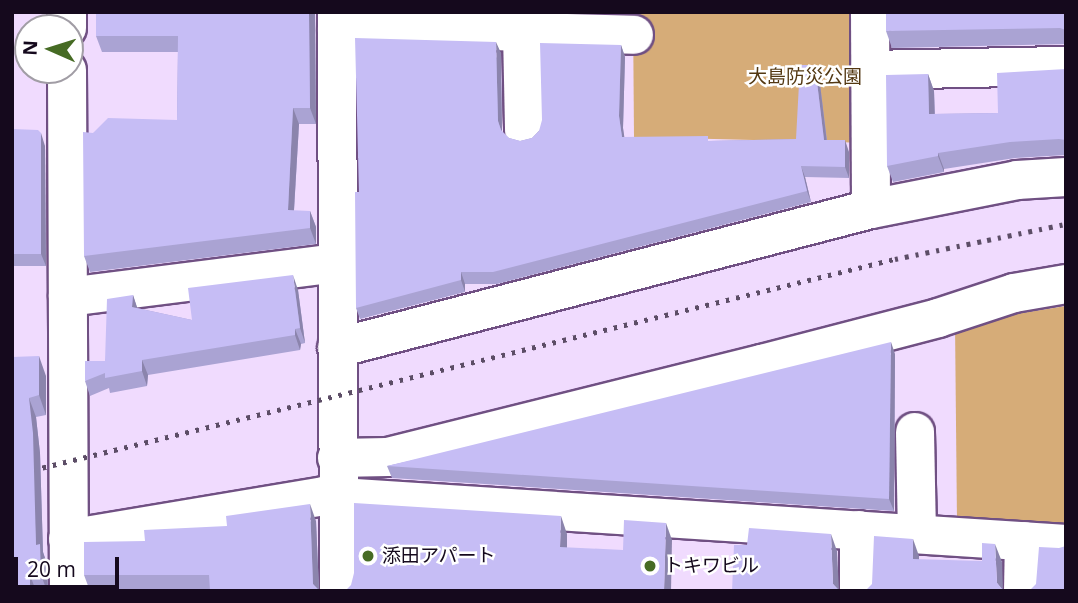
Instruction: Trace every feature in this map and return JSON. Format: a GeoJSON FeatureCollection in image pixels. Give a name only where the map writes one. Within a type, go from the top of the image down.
{"type":"FeatureCollection","features":[{"type":"Feature","properties":{"kind":"street"},"geometry":{"type":"LineString","coordinates":[[870,12],[871,209]]}},
{"type":"Feature","properties":{"kind":"street"},"geometry":{"type":"LineString","coordinates":[[339,591],[337,20],[522,32],[634,34]]}},
{"type":"Feature","properties":{"kind":"street"},"geometry":{"type":"LineString","coordinates":[[522,32],[524,131]]}},
{"type":"Feature","properties":{"kind":"street"},"geometry":{"type":"LineString","coordinates":[[870,70],[1066,66]]}},
{"type":"Feature","properties":{"kind":"street"},"geometry":{"type":"LineString","coordinates":[[67,84],[69,591]]}},
{"type":"Feature","properties":{"kind":"street"},"geometry":{"type":"LineString","coordinates":[[337,348],[871,209],[1017,180],[1066,177]]}},
{"type":"Feature","properties":{"kind":"street"},"geometry":{"type":"LineString","coordinates":[[68,297],[337,263]]}},
{"type":"Feature","properties":{"kind":"street"},"geometry":{"type":"LineString","coordinates":[[337,458],[388,457],[913,324],[1014,293],[1066,284]]}},
{"type":"Feature","properties":{"kind":"street"},"geometry":{"type":"LineString","coordinates":[[915,432],[917,534]]}},
{"type":"Feature","properties":{"kind":"street"},"geometry":{"type":"LineString","coordinates":[[68,539],[324,496],[1066,544]]}},
{"type":"Feature","properties":{"kind":"street"},"geometry":{"type":"LineString","coordinates":[[859,530],[859,591]]}},
{"type":"Feature","properties":{"kind":"street"},"geometry":{"type":"LineString","coordinates":[[1023,591],[1024,541]]}},
{"type":"Feature","properties":{"kind":"green space","name":"大島防災公園"},"geometry":{"type":"Polygon","coordinates":[[[633,12],[870,12],[871,143],[634,137],[633,12]]]}},
{"type":"Feature","properties":{"kind":"green space"},"geometry":{"type":"Polygon","coordinates":[[[1066,306],[1066,524],[957,521],[955,324],[1066,306]]]}},
{"type":"Feature","properties":{"kind":"building"},"geometry":{"type":"Polygon","coordinates":[[[96,12],[309,12],[310,108],[293,108],[288,210],[310,211],[310,228],[84,256],[83,132],[93,133],[108,118],[177,120],[178,36],[96,36],[96,12]]]}},
{"type":"Feature","properties":{"kind":"building"},"geometry":{"type":"Polygon","coordinates":[[[886,12],[1066,12],[1066,30],[886,31],[886,12]]]}},
{"type":"Feature","properties":{"kind":"building"},"geometry":{"type":"Polygon","coordinates":[[[355,38],[496,42],[498,121],[501,130],[509,138],[520,141],[532,138],[539,131],[542,120],[540,43],[621,45],[619,116],[622,137],[708,136],[708,141],[796,139],[800,65],[815,65],[824,140],[845,140],[845,167],[801,166],[807,191],[493,272],[461,272],[461,280],[356,308],[355,192],[359,192],[355,38]]]}},
{"type":"Feature","properties":{"kind":"building"},"geometry":{"type":"Polygon","coordinates":[[[1066,69],[1066,140],[1010,142],[938,153],[938,156],[887,166],[886,75],[928,74],[929,114],[998,113],[997,73],[1066,69]]]}},
{"type":"Feature","properties":{"kind":"building"},"geometry":{"type":"Polygon","coordinates":[[[12,129],[38,130],[41,133],[41,254],[12,254],[12,129]]]}},
{"type":"Feature","properties":{"kind":"building"},"geometry":{"type":"Polygon","coordinates":[[[293,275],[300,328],[295,329],[295,335],[142,360],[142,371],[105,378],[105,373],[85,381],[85,361],[105,361],[107,299],[133,295],[132,307],[192,320],[188,288],[293,275]]]}},
{"type":"Feature","properties":{"kind":"building"},"geometry":{"type":"Polygon","coordinates":[[[891,342],[889,499],[387,466],[891,342]]]}},
{"type":"Feature","properties":{"kind":"building"},"geometry":{"type":"Polygon","coordinates":[[[39,356],[39,395],[29,398],[33,433],[36,545],[40,544],[41,575],[30,575],[30,591],[12,591],[12,357],[39,356]]]}},
{"type":"Feature","properties":{"kind":"building"},"geometry":{"type":"Polygon","coordinates":[[[354,503],[561,516],[560,547],[623,550],[624,520],[666,523],[664,591],[345,591],[351,585],[354,573],[354,503]]]}},
{"type":"Feature","properties":{"kind":"building"},"geometry":{"type":"Polygon","coordinates":[[[310,504],[313,584],[320,591],[210,591],[209,575],[84,575],[84,542],[145,541],[144,530],[227,526],[226,516],[310,504]]]}},
{"type":"Feature","properties":{"kind":"building"},"geometry":{"type":"Polygon","coordinates":[[[749,528],[831,534],[833,584],[840,591],[732,591],[734,545],[747,545],[749,528]]]}},
{"type":"Feature","properties":{"kind":"building"},"geometry":{"type":"Polygon","coordinates":[[[874,536],[913,539],[913,559],[982,561],[982,543],[995,544],[997,583],[1004,591],[865,591],[872,584],[874,536]]]}},
{"type":"Feature","properties":{"kind":"building"},"geometry":{"type":"Polygon","coordinates":[[[1066,546],[1066,591],[1029,591],[1036,584],[1039,547],[1066,546]]]}},
{"type":"Feature","properties":{"kind":"railway"},"geometry":{"type":"LineString","coordinates":[[12,475],[895,259],[1066,224]]}},
{"type":"Feature","properties":{"kind":"place","name":"添田アパート"},"geometry":{"type":"Point","coordinates":[368,556]}},
{"type":"Feature","properties":{"kind":"place","name":"トキワビル"},"geometry":{"type":"Point","coordinates":[650,566]}}]}
